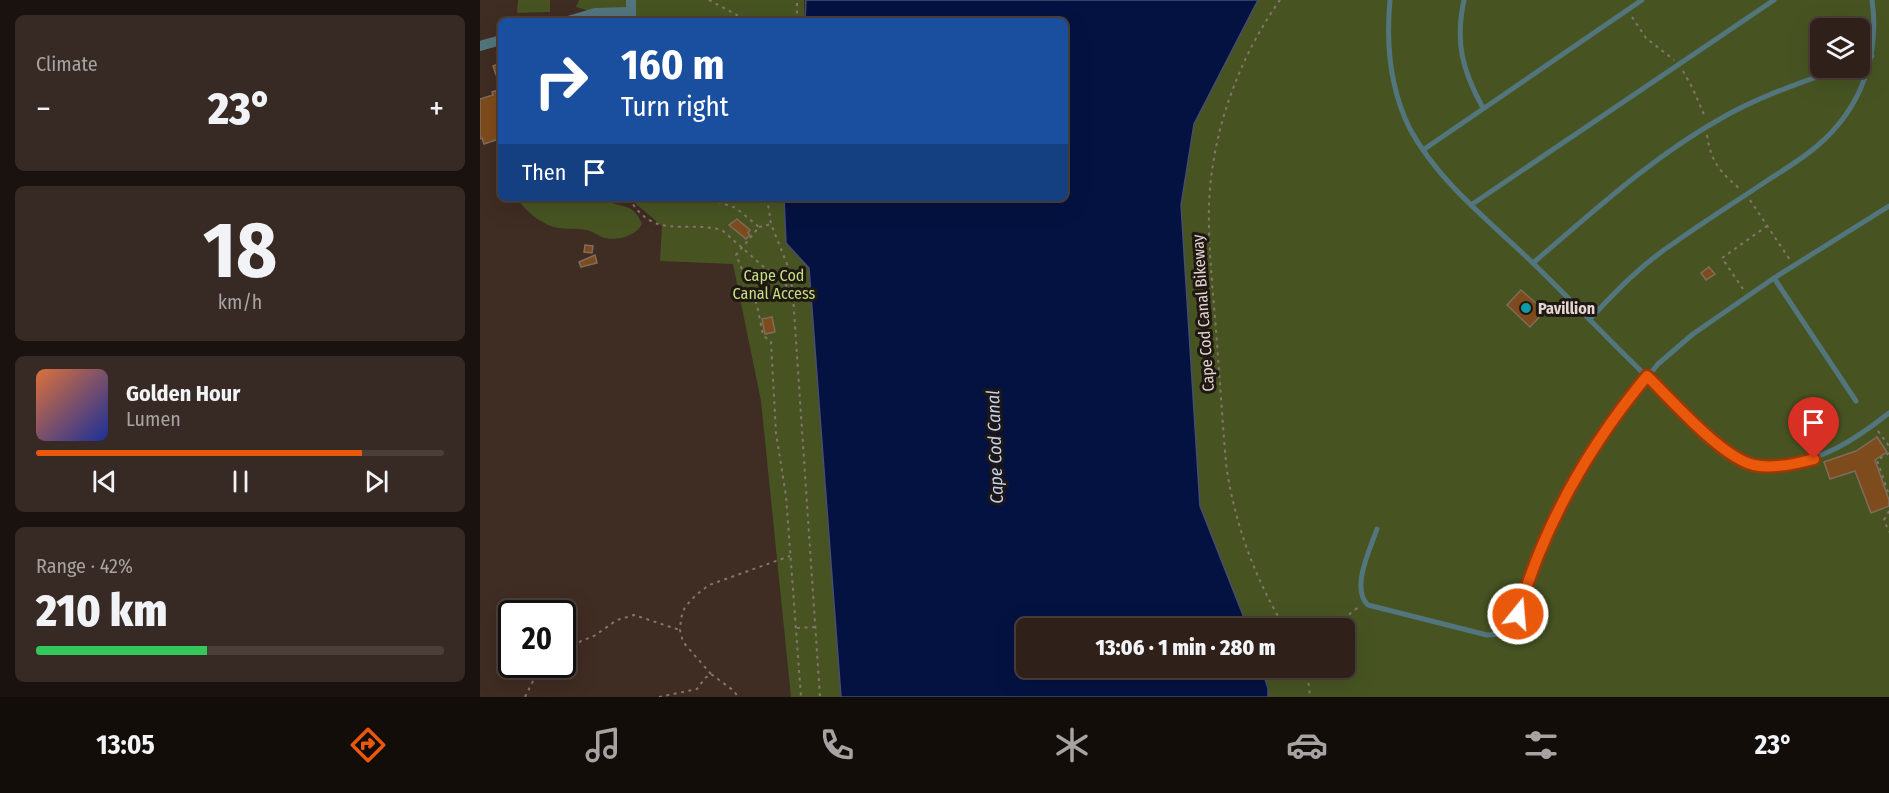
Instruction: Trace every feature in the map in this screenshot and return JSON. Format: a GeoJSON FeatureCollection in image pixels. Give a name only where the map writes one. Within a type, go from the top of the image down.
{"type":"FeatureCollection","features":[{"type":"Feature","properties":{"kind":"street"},"geometry":{"type":"LineString","coordinates":[[578,18],[595,13],[631,16],[631,0]]}},
{"type":"Feature","properties":{"kind":"street"},"geometry":{"type":"LineString","coordinates":[[480,46],[498,41]]}},
{"type":"Feature","properties":{"kind":"lane"},"geometry":{"type":"LineString","coordinates":[[1390,0],[1388,46],[1394,84],[1405,117],[1423,150],[1471,205],[1721,447],[1744,462],[1756,466],[1785,465],[1814,459],[1847,442],[1889,413]]}},
{"type":"Feature","properties":{"kind":"lane"},"geometry":{"type":"LineString","coordinates":[[1464,0],[1460,21],[1461,57],[1466,74],[1483,108]]}},
{"type":"Feature","properties":{"kind":"lane"},"geometry":{"type":"LineString","coordinates":[[1423,150],[1642,0]]}},
{"type":"Feature","properties":{"kind":"lane"},"geometry":{"type":"LineString","coordinates":[[1471,205],[1774,0]]}},
{"type":"Feature","properties":{"kind":"lane"},"geometry":{"type":"LineString","coordinates":[[1590,319],[1633,274],[1659,253],[1818,145],[1836,126],[1854,103],[1872,56],[1875,28],[1872,0]]}},
{"type":"Feature","properties":{"kind":"lane"},"geometry":{"type":"LineString","coordinates":[[1533,263],[1631,178],[1706,127],[1749,104],[1815,78]]}},
{"type":"Feature","properties":{"kind":"lane"},"geometry":{"type":"LineString","coordinates":[[1377,529],[1362,574],[1361,588],[1365,602],[1373,607],[1487,635],[1506,631],[1518,614],[1528,579],[1565,494],[1608,426],[1647,376],[1680,344],[1748,296],[1889,206]]}},
{"type":"Feature","properties":{"kind":"lane"},"geometry":{"type":"LineString","coordinates":[[1774,278],[1856,401]]}},
{"type":"Feature","properties":{"kind":"path"},"geometry":{"type":"LineString","coordinates":[[709,0],[742,18]]}},
{"type":"Feature","properties":{"kind":"path"},"geometry":{"type":"LineString","coordinates":[[797,0],[797,18]]}},
{"type":"Feature","properties":{"kind":"path","name":"Cape Cod Canal Bikeway"},"geometry":{"type":"LineString","coordinates":[[1280,0],[1248,54],[1226,109],[1213,166],[1209,225],[1226,464],[1232,504],[1248,550],[1280,618]]}},
{"type":"Feature","properties":{"kind":"path"},"geometry":{"type":"LineString","coordinates":[[631,201],[639,213],[657,225],[670,228],[722,230],[784,282],[793,296]]}},
{"type":"Feature","properties":{"kind":"path"},"geometry":{"type":"LineString","coordinates":[[715,201],[736,208],[759,228]]}},
{"type":"Feature","properties":{"kind":"path"},"geometry":{"type":"LineString","coordinates":[[767,201],[771,224],[789,269],[793,296],[820,697]]}},
{"type":"Feature","properties":{"kind":"path"},"geometry":{"type":"LineString","coordinates":[[771,224],[759,228],[735,255],[757,305],[763,335],[771,342],[776,433],[786,495],[801,697]]}},
{"type":"Feature","properties":{"kind":"path"},"geometry":{"type":"LineString","coordinates":[[1748,296],[1722,258],[1767,226]]}},
{"type":"Feature","properties":{"kind":"path"},"geometry":{"type":"LineString","coordinates":[[1874,425],[1889,446]]}},
{"type":"Feature","properties":{"kind":"path"},"geometry":{"type":"LineString","coordinates":[[1889,453],[1877,460],[1889,495]]}},
{"type":"Feature","properties":{"kind":"path"},"geometry":{"type":"LineString","coordinates":[[1889,511],[1884,520],[1889,532]]}},
{"type":"Feature","properties":{"kind":"path"},"geometry":{"type":"LineString","coordinates":[[738,697],[734,691],[711,674],[683,642],[680,630],[685,607],[709,585],[790,556]]}},
{"type":"Feature","properties":{"kind":"path"},"geometry":{"type":"LineString","coordinates":[[1344,618],[1365,602]]}},
{"type":"Feature","properties":{"kind":"path"},"geometry":{"type":"LineString","coordinates":[[576,645],[617,620],[634,615],[680,630]]}},
{"type":"Feature","properties":{"kind":"path"},"geometry":{"type":"LineString","coordinates":[[796,628],[815,627]]}},
{"type":"Feature","properties":{"kind":"path"},"geometry":{"type":"LineString","coordinates":[[659,697],[697,689],[711,674]]}},
{"type":"Feature","properties":{"kind":"path"},"geometry":{"type":"LineString","coordinates":[[525,697],[534,678]]}},
{"type":"Feature","properties":{"kind":"path"},"geometry":{"type":"LineString","coordinates":[[1308,678],[1310,697]]}},
{"type":"Feature","properties":{"kind":"green space"},"geometry":{"type":"Polygon","coordinates":[[[518,0],[550,0],[550,12],[517,13],[518,0]]]}},
{"type":"Feature","properties":{"kind":"green space"},"geometry":{"type":"Polygon","coordinates":[[[579,0],[804,0],[804,18],[631,18],[631,12],[595,13],[576,7],[579,0]]]}},
{"type":"Feature","properties":{"kind":"green space"},"geometry":{"type":"Polygon","coordinates":[[[1258,0],[1889,0],[1889,697],[1268,697],[1264,678],[1355,678],[1355,618],[1244,618],[1200,506],[1181,205],[1194,124],[1258,0]]]}},
{"type":"Feature","properties":{"kind":"green space"},"geometry":{"type":"Polygon","coordinates":[[[519,201],[609,201],[630,208],[642,224],[626,237],[605,238],[587,230],[554,227],[543,223],[519,201]]]}},
{"type":"Feature","properties":{"kind":"green space","name":"Cape Cod Canal Access"},"geometry":{"type":"Polygon","coordinates":[[[633,201],[784,201],[786,243],[809,267],[841,697],[791,697],[761,401],[733,264],[660,261],[662,226],[633,201]]]}},
{"type":"Feature","properties":{"kind":"water","name":"Cape Cod Canal"},"geometry":{"type":"Polygon","coordinates":[[[806,0],[1258,0],[1194,124],[1181,205],[1200,506],[1244,618],[1016,618],[1016,678],[1264,678],[1268,697],[841,697],[809,268],[786,243],[784,201],[1068,201],[1068,18],[805,18],[806,0]]]}},
{"type":"Feature","properties":{"kind":"building"},"geometry":{"type":"Polygon","coordinates":[[[498,64],[498,80],[493,66],[498,64]]]}},
{"type":"Feature","properties":{"kind":"building"},"geometry":{"type":"Polygon","coordinates":[[[498,90],[498,139],[484,144],[482,138],[480,139],[480,99],[493,95],[492,92],[498,90]]]}},
{"type":"Feature","properties":{"kind":"building"},"geometry":{"type":"Polygon","coordinates":[[[737,219],[750,230],[748,233],[750,235],[746,239],[729,225],[737,219]]]}},
{"type":"Feature","properties":{"kind":"building"},"geometry":{"type":"Polygon","coordinates":[[[585,245],[593,246],[592,253],[584,252],[585,245]]]}},
{"type":"Feature","properties":{"kind":"building"},"geometry":{"type":"Polygon","coordinates":[[[595,255],[597,263],[581,267],[579,262],[595,255]]]}},
{"type":"Feature","properties":{"kind":"building"},"geometry":{"type":"Polygon","coordinates":[[[1709,267],[1715,274],[1706,280],[1701,273],[1709,267]]]}},
{"type":"Feature","properties":{"kind":"building","name":"Pavillion"},"geometry":{"type":"Polygon","coordinates":[[[1521,290],[1545,311],[1530,327],[1507,305],[1521,290]]]}},
{"type":"Feature","properties":{"kind":"building"},"geometry":{"type":"Polygon","coordinates":[[[772,317],[775,332],[765,334],[762,319],[772,317]]]}},
{"type":"Feature","properties":{"kind":"building"},"geometry":{"type":"Polygon","coordinates":[[[1877,437],[1887,452],[1875,460],[1889,506],[1871,513],[1855,471],[1830,479],[1824,462],[1856,451],[1877,437]]]}},
{"type":"Feature","properties":{"kind":"place","name":"Pavillion"},"geometry":{"type":"Point","coordinates":[1526,308]}},
{"type":"Feature","properties":{"kind":"route"},"geometry":{"type":"LineString","coordinates":[[1518,614],[1528,579],[1547,531],[1575,476],[1627,400],[1647,376],[1721,447],[1744,462],[1756,466],[1772,466],[1814,459]]}}]}
